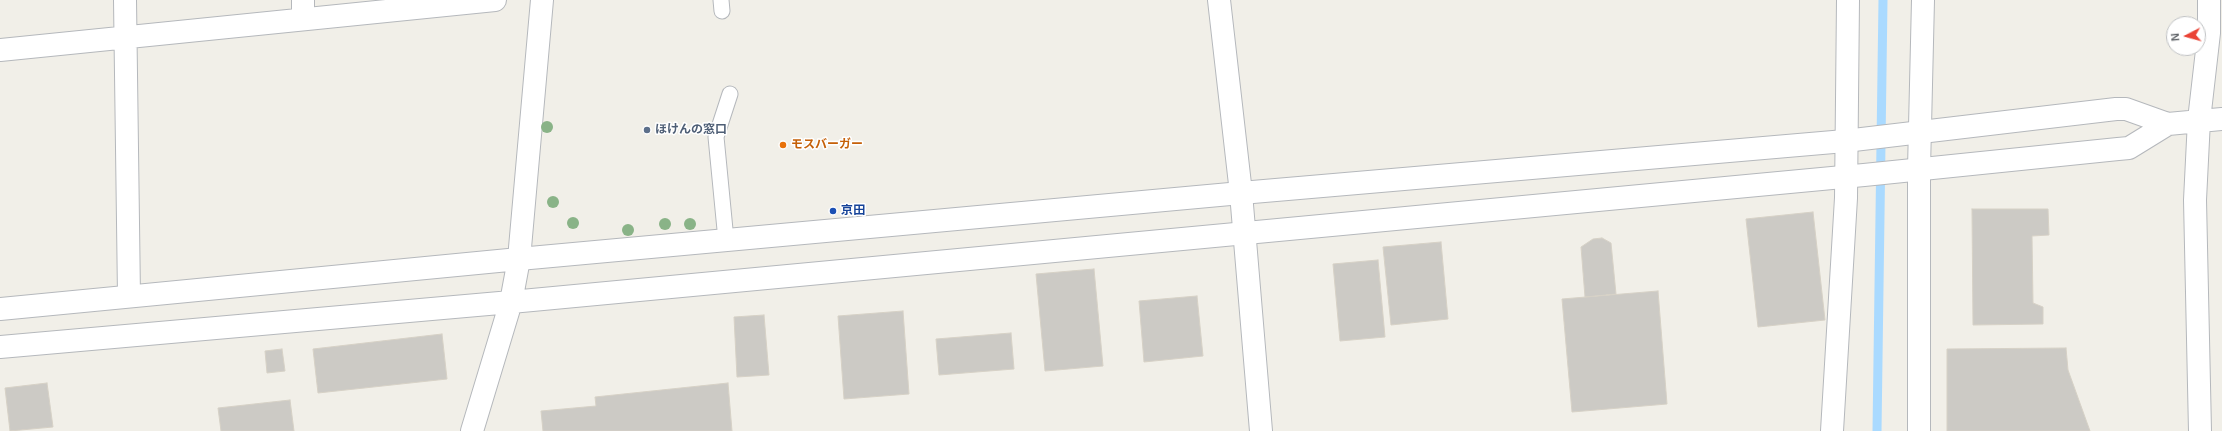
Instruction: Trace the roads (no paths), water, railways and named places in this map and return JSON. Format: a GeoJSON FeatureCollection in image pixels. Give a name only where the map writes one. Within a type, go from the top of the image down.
{"type":"FeatureCollection","features":[{"type":"Feature","properties":{"kind":"street"},"geometry":{"type":"LineString","coordinates":[[124,0],[129,296]]}},
{"type":"Feature","properties":{"kind":"street"},"geometry":{"type":"LineString","coordinates":[[0,50],[124,37],[303,10],[495,0]]}},
{"type":"Feature","properties":{"kind":"street"},"geometry":{"type":"LineString","coordinates":[[472,431],[511,302],[519,258],[542,0]]}},
{"type":"Feature","properties":{"kind":"street"},"geometry":{"type":"LineString","coordinates":[[1219,0],[1245,233],[1261,431]]}},
{"type":"Feature","properties":{"kind":"street"},"geometry":{"type":"LineString","coordinates":[[1832,431],[1855,176],[1848,0]]}},
{"type":"Feature","properties":{"kind":"street"},"geometry":{"type":"LineString","coordinates":[[1919,431],[1911,170],[1912,134],[1923,0]]}},
{"type":"Feature","properties":{"kind":"street"},"geometry":{"type":"LineString","coordinates":[[2200,431],[2196,200],[2200,120],[2209,33],[2209,0]]}},
{"type":"Feature","properties":{"kind":"street"},"geometry":{"type":"LineString","coordinates":[[0,309],[519,258],[1853,140],[2116,109],[2126,109],[2168,124]]}},
{"type":"Feature","properties":{"kind":"street"},"geometry":{"type":"LineString","coordinates":[[0,347],[511,302],[1855,176],[2129,148],[2168,124],[2222,119]]}},
{"type":"Feature","properties":{"kind":"lane"},"geometry":{"type":"LineString","coordinates":[[726,240],[716,137],[730,94]]}},
{"type":"Feature","properties":{"kind":"waterway"},"geometry":{"type":"LineString","coordinates":[[1877,431],[1883,0]]}},
{"type":"Feature","properties":{"kind":"place","name":"ほけんの窓口"},"geometry":{"type":"Point","coordinates":[647,130]}},
{"type":"Feature","properties":{"kind":"place","name":"モスバーガー"},"geometry":{"type":"Point","coordinates":[783,145]}},
{"type":"Feature","properties":{"kind":"place","name":"京田"},"geometry":{"type":"Point","coordinates":[833,211]}}]}
